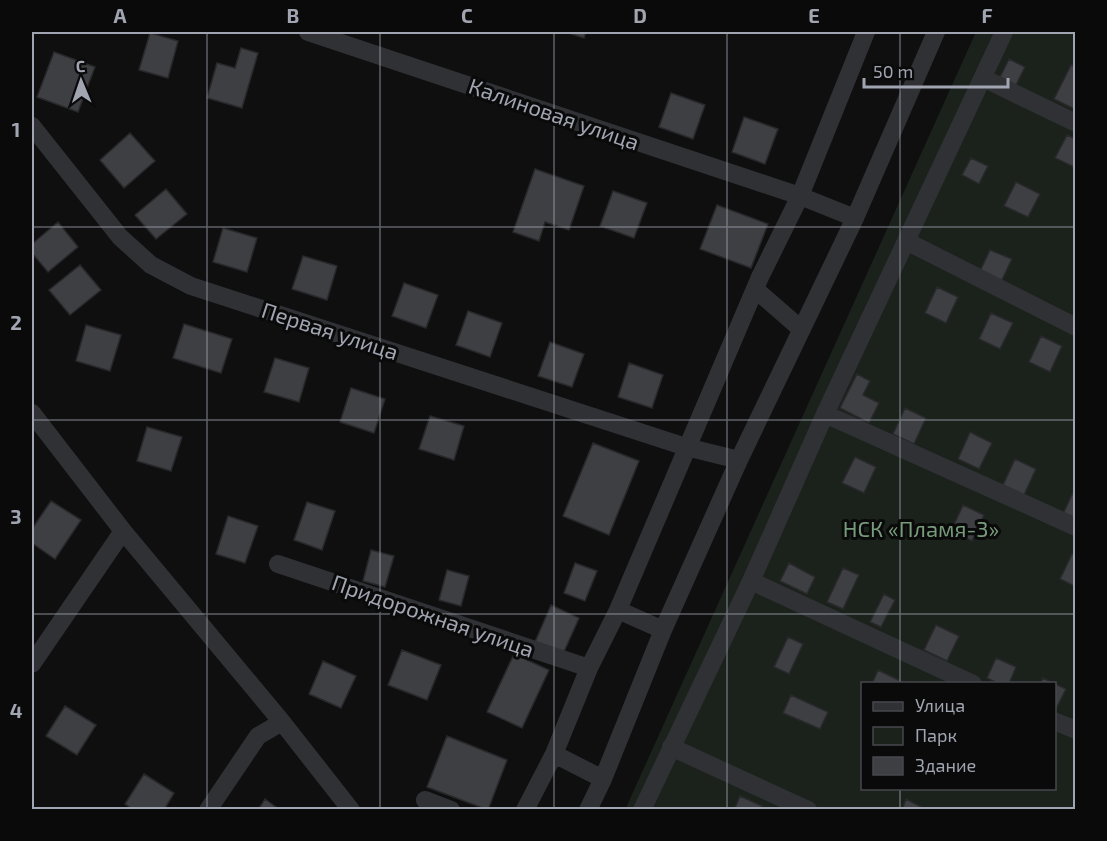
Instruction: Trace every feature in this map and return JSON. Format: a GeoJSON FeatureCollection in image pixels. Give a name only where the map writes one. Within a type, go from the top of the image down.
{"type":"FeatureCollection","features":[{"type":"Feature","properties":{"kind":"street","name":"Калиновая улица"},"geometry":{"type":"LineString","coordinates":[[308,32],[800,196],[855,218]]}},
{"type":"Feature","properties":{"kind":"street"},"geometry":{"type":"LineString","coordinates":[[525,810],[554,754],[589,668],[618,610],[755,289],[800,196],[866,32]]}},
{"type":"Feature","properties":{"kind":"street"},"geometry":{"type":"LineString","coordinates":[[588,810],[603,779],[663,630],[739,460],[855,218],[936,32]]}},
{"type":"Feature","properties":{"kind":"street"},"geometry":{"type":"LineString","coordinates":[[642,810],[751,581],[825,414],[1004,32]]}},
{"type":"Feature","properties":{"kind":"street"},"geometry":{"type":"LineString","coordinates":[[982,78],[1076,123]]}},
{"type":"Feature","properties":{"kind":"street","name":"Первая улица"},"geometry":{"type":"LineString","coordinates":[[32,126],[120,237],[151,265],[191,286],[686,447],[739,460]]}},
{"type":"Feature","properties":{"kind":"street"},"geometry":{"type":"LineString","coordinates":[[906,241],[1076,327]]}},
{"type":"Feature","properties":{"kind":"street"},"geometry":{"type":"LineString","coordinates":[[755,289],[801,329]]}},
{"type":"Feature","properties":{"kind":"street"},"geometry":{"type":"LineString","coordinates":[[32,412],[123,531],[282,722],[351,810]]}},
{"type":"Feature","properties":{"kind":"street"},"geometry":{"type":"LineString","coordinates":[[825,414],[1076,527]]}},
{"type":"Feature","properties":{"kind":"street"},"geometry":{"type":"LineString","coordinates":[[32,664],[123,531]]}},
{"type":"Feature","properties":{"kind":"street","name":"Придорожная улица"},"geometry":{"type":"LineString","coordinates":[[278,564],[589,668]]}},
{"type":"Feature","properties":{"kind":"street"},"geometry":{"type":"LineString","coordinates":[[751,581],[970,682]]}},
{"type":"Feature","properties":{"kind":"street"},"geometry":{"type":"LineString","coordinates":[[618,610],[663,630]]}},
{"type":"Feature","properties":{"kind":"street"},"geometry":{"type":"LineString","coordinates":[[208,810],[258,736],[282,722]]}},
{"type":"Feature","properties":{"kind":"street"},"geometry":{"type":"LineString","coordinates":[[1056,722],[1076,730]]}},
{"type":"Feature","properties":{"kind":"street"},"geometry":{"type":"LineString","coordinates":[[671,747],[808,810]]}},
{"type":"Feature","properties":{"kind":"street"},"geometry":{"type":"LineString","coordinates":[[554,754],[603,779]]}},
{"type":"Feature","properties":{"kind":"street"},"geometry":{"type":"LineString","coordinates":[[425,800],[451,810]]}},
{"type":"Feature","properties":{"kind":"green space","name":"НСК «Пламя-3»"},"geometry":{"type":"Polygon","coordinates":[[[976,32],[1075,32],[1075,809],[625,810],[976,32]]]}},
{"type":"Feature","properties":{"kind":"building"},"geometry":{"type":"Polygon","coordinates":[[[566,32],[586,32],[584,38],[566,32]]]}},
{"type":"Feature","properties":{"kind":"building"},"geometry":{"type":"Polygon","coordinates":[[[150,33],[178,41],[168,78],[139,70],[150,33]]]}},
{"type":"Feature","properties":{"kind":"building"},"geometry":{"type":"Polygon","coordinates":[[[241,48],[258,53],[242,108],[207,98],[217,63],[235,68],[241,48]]]}},
{"type":"Feature","properties":{"kind":"building"},"geometry":{"type":"Polygon","coordinates":[[[54,52],[95,67],[78,112],[37,97],[54,52]]]}},
{"type":"Feature","properties":{"kind":"building"},"geometry":{"type":"Polygon","coordinates":[[[1009,59],[1025,67],[1016,85],[1000,77],[1009,59]]]}},
{"type":"Feature","properties":{"kind":"building"},"geometry":{"type":"Polygon","coordinates":[[[1071,65],[1076,67],[1076,110],[1054,99],[1071,65]]]}},
{"type":"Feature","properties":{"kind":"building"},"geometry":{"type":"Polygon","coordinates":[[[671,93],[705,105],[693,139],[659,127],[671,93]]]}},
{"type":"Feature","properties":{"kind":"building"},"geometry":{"type":"Polygon","coordinates":[[[744,117],[778,129],[765,164],[732,152],[744,117]]]}},
{"type":"Feature","properties":{"kind":"building"},"geometry":{"type":"Polygon","coordinates":[[[130,133],[155,161],[124,188],[100,160],[130,133]]]}},
{"type":"Feature","properties":{"kind":"building"},"geometry":{"type":"Polygon","coordinates":[[[1067,135],[1076,139],[1076,168],[1055,158],[1067,135]]]}},
{"type":"Feature","properties":{"kind":"building"},"geometry":{"type":"Polygon","coordinates":[[[971,158],[988,166],[979,184],[962,175],[971,158]]]}},
{"type":"Feature","properties":{"kind":"building"},"geometry":{"type":"Polygon","coordinates":[[[535,169],[584,186],[569,230],[545,222],[539,241],[513,232],[535,169]]]}},
{"type":"Feature","properties":{"kind":"building"},"geometry":{"type":"Polygon","coordinates":[[[1016,182],[1040,194],[1028,217],[1004,206],[1016,182]]]}},
{"type":"Feature","properties":{"kind":"building"},"geometry":{"type":"Polygon","coordinates":[[[166,189],[187,214],[156,239],[135,215],[166,189]]]}},
{"type":"Feature","properties":{"kind":"building"},"geometry":{"type":"Polygon","coordinates":[[[613,191],[647,203],[634,238],[600,226],[613,191]]]}},
{"type":"Feature","properties":{"kind":"building"},"geometry":{"type":"Polygon","coordinates":[[[717,205],[768,224],[751,268],[700,249],[717,205]]]}},
{"type":"Feature","properties":{"kind":"building"},"geometry":{"type":"Polygon","coordinates":[[[58,222],[78,247],[48,272],[32,253],[32,244],[58,222]]]}},
{"type":"Feature","properties":{"kind":"building"},"geometry":{"type":"Polygon","coordinates":[[[223,228],[257,238],[247,272],[213,262],[223,228]]]}},
{"type":"Feature","properties":{"kind":"building"},"geometry":{"type":"Polygon","coordinates":[[[990,250],[1012,259],[999,286],[978,275],[990,250]]]}},
{"type":"Feature","properties":{"kind":"building"},"geometry":{"type":"Polygon","coordinates":[[[303,256],[337,266],[327,300],[292,289],[303,256]]]}},
{"type":"Feature","properties":{"kind":"building"},"geometry":{"type":"Polygon","coordinates":[[[80,265],[101,290],[70,315],[49,290],[80,265]]]}},
{"type":"Feature","properties":{"kind":"building"},"geometry":{"type":"Polygon","coordinates":[[[404,283],[438,295],[426,328],[392,316],[404,283]]]}},
{"type":"Feature","properties":{"kind":"building"},"geometry":{"type":"Polygon","coordinates":[[[937,287],[958,297],[946,323],[925,313],[937,287]]]}},
{"type":"Feature","properties":{"kind":"building"},"geometry":{"type":"Polygon","coordinates":[[[468,311],[502,323],[490,357],[456,345],[468,311]]]}},
{"type":"Feature","properties":{"kind":"building"},"geometry":{"type":"Polygon","coordinates":[[[991,313],[1013,323],[1000,349],[979,339],[991,313]]]}},
{"type":"Feature","properties":{"kind":"building"},"geometry":{"type":"Polygon","coordinates":[[[184,324],[232,339],[221,373],[173,358],[184,324]]]}},
{"type":"Feature","properties":{"kind":"building"},"geometry":{"type":"Polygon","coordinates":[[[86,325],[121,335],[110,371],[76,361],[86,325]]]}},
{"type":"Feature","properties":{"kind":"building"},"geometry":{"type":"Polygon","coordinates":[[[1041,336],[1062,346],[1050,372],[1029,362],[1041,336]]]}},
{"type":"Feature","properties":{"kind":"building"},"geometry":{"type":"Polygon","coordinates":[[[550,342],[584,354],[572,387],[538,376],[550,342]]]}},
{"type":"Feature","properties":{"kind":"building"},"geometry":{"type":"Polygon","coordinates":[[[275,358],[309,368],[299,402],[264,392],[275,358]]]}},
{"type":"Feature","properties":{"kind":"building"},"geometry":{"type":"Polygon","coordinates":[[[629,363],[663,375],[652,408],[618,397],[629,363]]]}},
{"type":"Feature","properties":{"kind":"building"},"geometry":{"type":"Polygon","coordinates":[[[857,374],[870,381],[863,395],[879,403],[869,423],[840,408],[857,374]]]}},
{"type":"Feature","properties":{"kind":"building"},"geometry":{"type":"Polygon","coordinates":[[[351,388],[385,399],[374,433],[340,422],[351,388]]]}},
{"type":"Feature","properties":{"kind":"building"},"geometry":{"type":"Polygon","coordinates":[[[905,408],[926,418],[914,444],[893,434],[905,408]]]}},
{"type":"Feature","properties":{"kind":"building"},"geometry":{"type":"Polygon","coordinates":[[[430,416],[464,426],[454,460],[419,449],[430,416]]]}},
{"type":"Feature","properties":{"kind":"building"},"geometry":{"type":"Polygon","coordinates":[[[147,427],[182,437],[171,471],[137,461],[147,427]]]}},
{"type":"Feature","properties":{"kind":"building"},"geometry":{"type":"Polygon","coordinates":[[[970,432],[992,443],[979,469],[958,459],[970,432]]]}},
{"type":"Feature","properties":{"kind":"building"},"geometry":{"type":"Polygon","coordinates":[[[593,443],[639,461],[609,535],[563,516],[593,443]]]}},
{"type":"Feature","properties":{"kind":"building"},"geometry":{"type":"Polygon","coordinates":[[[855,457],[876,467],[864,493],[842,483],[855,457]]]}},
{"type":"Feature","properties":{"kind":"building"},"geometry":{"type":"Polygon","coordinates":[[[1015,459],[1036,469],[1024,495],[1003,485],[1015,459]]]}},
{"type":"Feature","properties":{"kind":"building"},"geometry":{"type":"Polygon","coordinates":[[[1076,488],[1076,520],[1063,514],[1076,488]]]}},
{"type":"Feature","properties":{"kind":"building"},"geometry":{"type":"Polygon","coordinates":[[[51,501],[81,520],[55,559],[32,543],[32,529],[51,501]]]}},
{"type":"Feature","properties":{"kind":"building"},"geometry":{"type":"Polygon","coordinates":[[[307,502],[335,511],[322,550],[294,540],[307,502]]]}},
{"type":"Feature","properties":{"kind":"building"},"geometry":{"type":"Polygon","coordinates":[[[963,505],[984,515],[972,541],[951,531],[963,505]]]}},
{"type":"Feature","properties":{"kind":"building"},"geometry":{"type":"Polygon","coordinates":[[[228,516],[258,526],[245,563],[216,554],[228,516]]]}},
{"type":"Feature","properties":{"kind":"building"},"geometry":{"type":"Polygon","coordinates":[[[371,550],[394,556],[385,587],[363,581],[371,550]]]}},
{"type":"Feature","properties":{"kind":"building"},"geometry":{"type":"Polygon","coordinates":[[[1072,554],[1076,555],[1076,587],[1060,579],[1072,554]]]}},
{"type":"Feature","properties":{"kind":"building"},"geometry":{"type":"Polygon","coordinates":[[[575,563],[597,571],[585,601],[564,593],[575,563]]]}},
{"type":"Feature","properties":{"kind":"building"},"geometry":{"type":"Polygon","coordinates":[[[789,563],[815,577],[807,594],[780,581],[789,563]]]}},
{"type":"Feature","properties":{"kind":"building"},"geometry":{"type":"Polygon","coordinates":[[[843,568],[859,575],[843,609],[827,602],[843,568]]]}},
{"type":"Feature","properties":{"kind":"building"},"geometry":{"type":"Polygon","coordinates":[[[447,570],[469,576],[461,606],[439,600],[447,570]]]}},
{"type":"Feature","properties":{"kind":"building"},"geometry":{"type":"Polygon","coordinates":[[[884,594],[895,600],[881,627],[870,622],[884,594]]]}},
{"type":"Feature","properties":{"kind":"building"},"geometry":{"type":"Polygon","coordinates":[[[551,605],[579,618],[563,654],[535,642],[551,605]]]}},
{"type":"Feature","properties":{"kind":"building"},"geometry":{"type":"Polygon","coordinates":[[[936,625],[959,636],[947,661],[924,650],[936,625]]]}},
{"type":"Feature","properties":{"kind":"building"},"geometry":{"type":"Polygon","coordinates":[[[788,637],[803,644],[789,674],[774,667],[788,637]]]}},
{"type":"Feature","properties":{"kind":"building"},"geometry":{"type":"Polygon","coordinates":[[[402,650],[441,665],[427,700],[388,685],[402,650]]]}},
{"type":"Feature","properties":{"kind":"building"},"geometry":{"type":"Polygon","coordinates":[[[514,654],[549,670],[522,728],[487,712],[514,654]]]}},
{"type":"Feature","properties":{"kind":"building"},"geometry":{"type":"Polygon","coordinates":[[[996,658],[1016,667],[1010,682],[995,682],[987,678],[996,658]]]}},
{"type":"Feature","properties":{"kind":"building"},"geometry":{"type":"Polygon","coordinates":[[[323,661],[356,676],[341,708],[309,694],[323,661]]]}},
{"type":"Feature","properties":{"kind":"building"},"geometry":{"type":"Polygon","coordinates":[[[878,670],[903,682],[873,682],[878,670]]]}},
{"type":"Feature","properties":{"kind":"building"},"geometry":{"type":"Polygon","coordinates":[[[1056,684],[1066,689],[1056,709],[1056,684]]]}},
{"type":"Feature","properties":{"kind":"building"},"geometry":{"type":"Polygon","coordinates":[[[791,695],[828,712],[820,729],[783,713],[791,695]]]}},
{"type":"Feature","properties":{"kind":"building"},"geometry":{"type":"Polygon","coordinates":[[[65,706],[96,725],[77,755],[46,736],[65,706]]]}},
{"type":"Feature","properties":{"kind":"building"},"geometry":{"type":"Polygon","coordinates":[[[447,736],[507,760],[488,810],[427,787],[447,736]]]}},
{"type":"Feature","properties":{"kind":"building"},"geometry":{"type":"Polygon","coordinates":[[[144,774],[174,793],[164,810],[134,810],[125,804],[144,774]]]}},
{"type":"Feature","properties":{"kind":"building"},"geometry":{"type":"Polygon","coordinates":[[[740,796],[762,806],[761,810],[734,810],[740,796]]]}},
{"type":"Feature","properties":{"kind":"building"},"geometry":{"type":"Polygon","coordinates":[[[265,799],[280,810],[258,810],[265,799]]]}},
{"type":"Feature","properties":{"kind":"building"},"geometry":{"type":"Polygon","coordinates":[[[906,799],[927,810],[902,810],[906,799]]]}}]}
